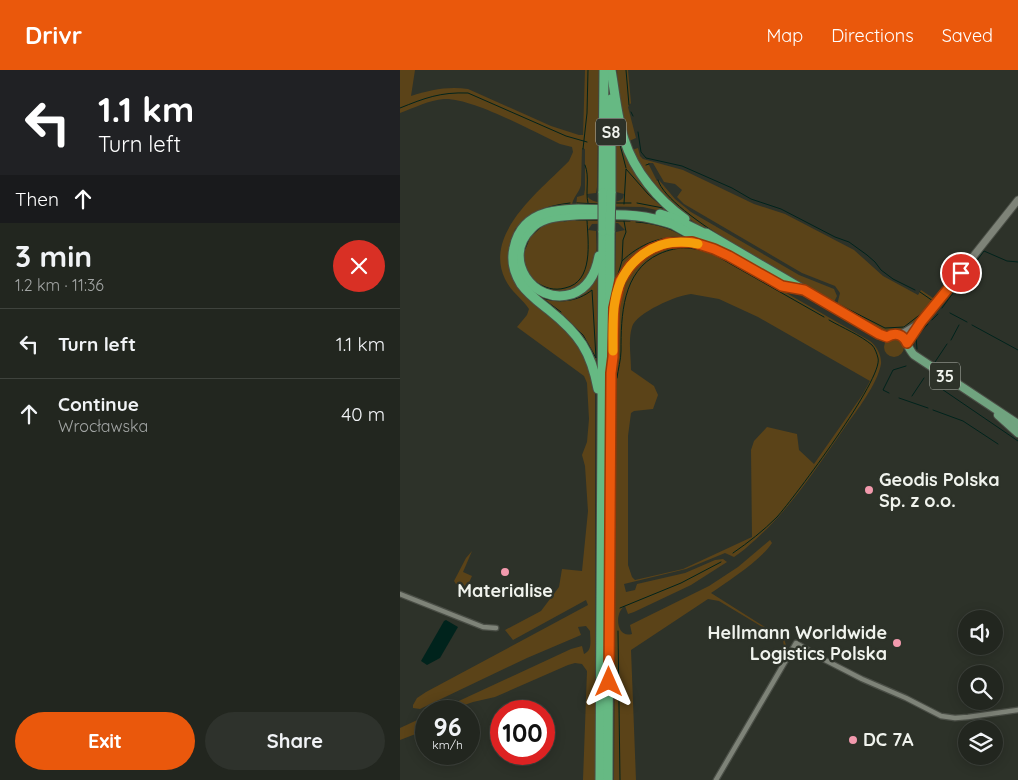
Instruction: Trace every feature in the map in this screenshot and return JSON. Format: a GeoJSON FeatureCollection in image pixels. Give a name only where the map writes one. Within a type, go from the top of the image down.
{"type":"FeatureCollection","features":[{"type":"Feature","properties":{"kind":"highway","name":"S8"},"geometry":{"type":"LineString","coordinates":[[604,70],[607,193]]}},
{"type":"Feature","properties":{"kind":"highway","name":"S8"},"geometry":{"type":"LineString","coordinates":[[600,780],[602,414],[611,70]]}},
{"type":"Feature","properties":{"kind":"highway"},"geometry":{"type":"LineString","coordinates":[[611,70],[624,141],[644,178],[670,208],[710,236]]}},
{"type":"Feature","properties":{"kind":"highway"},"geometry":{"type":"LineString","coordinates":[[602,414],[594,373],[583,345],[573,330],[529,293],[515,272],[513,252],[520,232],[532,219],[551,211],[634,210],[654,212],[673,218],[710,236],[887,337]]}},
{"type":"Feature","properties":{"kind":"highway"},"geometry":{"type":"LineString","coordinates":[[606,231],[596,268],[586,284],[577,292],[560,296],[546,294],[533,287],[524,276],[519,254],[530,229],[539,222],[562,216],[632,216],[655,219],[684,229],[782,286],[804,290]]}},
{"type":"Feature","properties":{"kind":"highway","name":"S8"},"geometry":{"type":"LineString","coordinates":[[606,231],[611,373],[608,780]]}},
{"type":"Feature","properties":{"kind":"highway"},"geometry":{"type":"LineString","coordinates":[[611,373],[615,299],[620,281],[636,259],[658,246],[684,242],[704,245],[729,256]]}},
{"type":"Feature","properties":{"kind":"main road"},"geometry":{"type":"LineString","coordinates":[[887,337],[893,334],[900,335]]}},
{"type":"Feature","properties":{"kind":"main road","name":"35"},"geometry":{"type":"LineString","coordinates":[[900,335],[914,355],[1018,424]]}},
{"type":"Feature","properties":{"kind":"main road","name":"35"},"geometry":{"type":"LineString","coordinates":[[984,401],[1018,434]]}},
{"type":"Feature","properties":{"kind":"street"},"geometry":{"type":"LineString","coordinates":[[907,343],[921,322],[1018,200]]}},
{"type":"Feature","properties":{"kind":"street"},"geometry":{"type":"LineString","coordinates":[[900,335],[921,322]]}},
{"type":"Feature","properties":{"kind":"street"},"geometry":{"type":"LineString","coordinates":[[400,594],[483,627],[496,628]]}},
{"type":"Feature","properties":{"kind":"street"},"geometry":{"type":"LineString","coordinates":[[716,780],[796,643],[862,679],[941,716],[968,718],[1018,710]]}},
{"type":"Feature","properties":{"kind":"shaded area"},"geometry":{"type":"Polygon","coordinates":[[[400,70],[415,70],[411,96],[439,89],[468,89],[551,126],[583,135],[585,70],[599,70],[597,187],[596,193],[587,194],[588,197],[600,203],[616,202],[623,198],[624,194],[616,192],[615,187],[615,119],[621,140],[674,214],[643,207],[576,206],[577,197],[584,195],[585,189],[585,149],[582,148],[581,185],[572,205],[542,210],[524,221],[516,231],[510,247],[512,273],[565,327],[588,361],[595,390],[595,780],[583,780],[587,671],[582,664],[568,665],[495,697],[480,700],[461,700],[571,649],[582,646],[584,654],[589,650],[590,644],[590,631],[586,626],[578,627],[581,635],[527,658],[439,700],[416,700],[426,692],[588,605],[586,600],[513,640],[505,630],[541,611],[559,587],[562,569],[582,571],[588,511],[585,466],[582,455],[587,442],[589,419],[587,383],[584,376],[517,327],[527,315],[529,309],[508,284],[500,262],[502,245],[508,229],[531,199],[569,161],[573,152],[572,147],[560,144],[486,109],[456,100],[444,99],[433,101],[400,113],[400,70]]]}},
{"type":"Feature","properties":{"kind":"shaded area"},"geometry":{"type":"Polygon","coordinates":[[[617,70],[628,70],[631,103],[628,107],[636,138],[629,141],[630,145],[621,111],[617,70]]]}},
{"type":"Feature","properties":{"kind":"shaded area"},"geometry":{"type":"Polygon","coordinates":[[[638,148],[643,159],[683,170],[754,204],[785,214],[854,250],[883,276],[918,295],[921,290],[935,301],[912,325],[903,330],[885,331],[837,305],[840,293],[835,286],[802,273],[684,204],[677,197],[682,190],[675,184],[664,182],[653,163],[648,163],[657,181],[659,180],[675,199],[691,212],[799,275],[834,289],[837,296],[834,302],[692,221],[656,189],[646,176],[632,150],[638,148]]]}},
{"type":"Feature","properties":{"kind":"shaded area"},"geometry":{"type":"Polygon","coordinates":[[[572,212],[612,212],[651,215],[677,222],[692,230],[660,218],[572,212]]]}},
{"type":"Feature","properties":{"kind":"shaded area"},"geometry":{"type":"Polygon","coordinates":[[[561,219],[627,219],[661,223],[697,240],[647,248],[615,288],[616,232],[625,230],[618,223],[592,224],[588,230],[596,231],[594,265],[584,282],[571,290],[556,292],[543,288],[531,279],[524,267],[523,253],[529,238],[538,227],[561,219]]]}},
{"type":"Feature","properties":{"kind":"shaded area"},"geometry":{"type":"Polygon","coordinates":[[[518,244],[517,261],[523,277],[534,291],[550,299],[568,298],[588,287],[598,275],[596,366],[586,344],[571,324],[527,286],[519,275],[515,263],[515,249],[518,244]]]}},
{"type":"Feature","properties":{"kind":"shaded area"},"geometry":{"type":"Polygon","coordinates":[[[677,245],[708,249],[715,252],[870,341],[878,351],[881,364],[866,397],[825,457],[768,528],[745,549],[734,557],[725,553],[686,569],[624,584],[626,592],[635,590],[637,584],[685,573],[715,560],[723,559],[727,562],[691,585],[634,612],[628,614],[625,606],[621,609],[618,619],[620,629],[623,633],[632,634],[630,625],[709,586],[738,567],[770,540],[772,543],[767,550],[744,570],[711,593],[784,639],[786,645],[784,647],[783,640],[779,637],[719,601],[708,599],[631,650],[636,780],[614,780],[617,309],[624,283],[639,261],[654,251],[677,245]],[[691,294],[685,295],[649,311],[641,316],[632,327],[630,343],[631,370],[654,386],[658,395],[653,409],[631,413],[628,436],[628,565],[635,580],[683,569],[752,537],[751,450],[754,441],[767,427],[797,434],[799,450],[814,464],[870,381],[758,317],[719,299],[691,294]]]}},
{"type":"Feature","properties":{"kind":"shaded area"},"geometry":{"type":"Polygon","coordinates":[[[894,337],[901,340],[904,347],[901,354],[894,357],[887,354],[884,347],[887,340],[894,337]]]}},
{"type":"Feature","properties":{"kind":"shaded area"},"geometry":{"type":"Polygon","coordinates":[[[472,551],[463,572],[472,576],[466,589],[454,581],[466,558],[472,551]]]}},
{"type":"Feature","properties":{"kind":"shaded area"},"geometry":{"type":"Polygon","coordinates":[[[415,721],[415,734],[400,740],[400,728],[415,721]]]}},
{"type":"Feature","properties":{"kind":"water"},"geometry":{"type":"Polygon","coordinates":[[[446,620],[458,627],[440,658],[427,665],[421,661],[446,620]]]}},
{"type":"Feature","properties":{"kind":"waterway"},"geometry":{"type":"LineString","coordinates":[[583,149],[587,113],[588,70]]}},
{"type":"Feature","properties":{"kind":"waterway"},"geometry":{"type":"LineString","coordinates":[[626,70],[629,105]]}},
{"type":"Feature","properties":{"kind":"waterway"},"geometry":{"type":"LineString","coordinates":[[400,108],[433,96],[468,93],[566,136],[587,142]]}},
{"type":"Feature","properties":{"kind":"waterway"},"geometry":{"type":"LineString","coordinates":[[631,112],[633,116]]}},
{"type":"Feature","properties":{"kind":"waterway"},"geometry":{"type":"LineString","coordinates":[[638,132],[641,152],[646,158],[682,166],[732,188],[751,199],[781,209],[835,237],[849,242],[867,255],[881,270],[893,279],[915,290]]}},
{"type":"Feature","properties":{"kind":"waterway"},"geometry":{"type":"LineString","coordinates":[[617,133],[626,168]]}},
{"type":"Feature","properties":{"kind":"waterway"},"geometry":{"type":"LineString","coordinates":[[585,165],[588,203]]}},
{"type":"Feature","properties":{"kind":"waterway"},"geometry":{"type":"LineString","coordinates":[[624,204],[626,169],[648,194],[664,208]]}},
{"type":"Feature","properties":{"kind":"waterway"},"geometry":{"type":"LineString","coordinates":[[658,180],[667,194],[685,211],[709,228],[736,246],[833,301]]}},
{"type":"Feature","properties":{"kind":"waterway"},"geometry":{"type":"LineString","coordinates":[[515,230],[527,218],[540,210],[570,203]]}},
{"type":"Feature","properties":{"kind":"waterway"},"geometry":{"type":"LineString","coordinates":[[577,203],[598,204]]}},
{"type":"Feature","properties":{"kind":"waterway"},"geometry":{"type":"LineString","coordinates":[[615,203],[631,203]]}},
{"type":"Feature","properties":{"kind":"waterway"},"geometry":{"type":"LineString","coordinates":[[637,203],[663,208]]}},
{"type":"Feature","properties":{"kind":"waterway"},"geometry":{"type":"LineString","coordinates":[[564,221],[571,220]]}},
{"type":"Feature","properties":{"kind":"waterway"},"geometry":{"type":"LineString","coordinates":[[536,282],[550,288],[561,289],[574,284],[581,278],[587,260],[587,220],[576,220]]}},
{"type":"Feature","properties":{"kind":"waterway"},"geometry":{"type":"LineString","coordinates":[[588,220],[599,220]]}},
{"type":"Feature","properties":{"kind":"waterway"},"geometry":{"type":"LineString","coordinates":[[613,221],[630,221]]}},
{"type":"Feature","properties":{"kind":"waterway"},"geometry":{"type":"LineString","coordinates":[[616,281],[622,261],[623,240],[626,232],[624,221]]}},
{"type":"Feature","properties":{"kind":"waterway"},"geometry":{"type":"LineString","coordinates":[[636,222],[661,226],[683,236]]}},
{"type":"Feature","properties":{"kind":"waterway"},"geometry":{"type":"LineString","coordinates":[[531,236],[548,223]]}},
{"type":"Feature","properties":{"kind":"waterway"},"geometry":{"type":"LineString","coordinates":[[622,261],[636,250],[651,242],[667,238],[684,237]]}},
{"type":"Feature","properties":{"kind":"waterway"},"geometry":{"type":"LineString","coordinates":[[525,249],[529,239]]}},
{"type":"Feature","properties":{"kind":"waterway"},"geometry":{"type":"LineString","coordinates":[[617,378],[621,354],[623,309],[631,283],[637,271],[647,262],[666,251],[687,248],[715,255],[824,317]]}},
{"type":"Feature","properties":{"kind":"waterway"},"geometry":{"type":"LineString","coordinates":[[942,308],[984,251],[1007,261],[1018,262]]}},
{"type":"Feature","properties":{"kind":"waterway"},"geometry":{"type":"LineString","coordinates":[[937,295],[962,263]]}},
{"type":"Feature","properties":{"kind":"waterway"},"geometry":{"type":"LineString","coordinates":[[561,312],[542,298],[555,301],[568,300],[580,297],[592,290],[596,358],[583,335],[564,316]]}},
{"type":"Feature","properties":{"kind":"waterway"},"geometry":{"type":"LineString","coordinates":[[840,305],[885,328],[904,327],[922,313],[933,301],[920,292]]}},
{"type":"Feature","properties":{"kind":"waterway"},"geometry":{"type":"LineString","coordinates":[[950,313],[967,322]]}},
{"type":"Feature","properties":{"kind":"waterway"},"geometry":{"type":"LineString","coordinates":[[932,320],[938,314]]}},
{"type":"Feature","properties":{"kind":"waterway"},"geometry":{"type":"LineString","coordinates":[[733,553],[766,527],[786,506],[836,438],[867,389],[876,370],[878,358],[872,345],[829,320]]}},
{"type":"Feature","properties":{"kind":"waterway"},"geometry":{"type":"LineString","coordinates":[[917,349],[916,337],[928,324]]}},
{"type":"Feature","properties":{"kind":"waterway"},"geometry":{"type":"LineString","coordinates":[[951,340],[959,325]]}},
{"type":"Feature","properties":{"kind":"waterway"},"geometry":{"type":"LineString","coordinates":[[972,325],[1018,350]]}},
{"type":"Feature","properties":{"kind":"waterway"},"geometry":{"type":"LineString","coordinates":[[935,362],[947,344]]}},
{"type":"Feature","properties":{"kind":"waterway"},"geometry":{"type":"LineString","coordinates":[[889,393],[883,390],[893,370],[906,366]]}},
{"type":"Feature","properties":{"kind":"waterway"},"geometry":{"type":"LineString","coordinates":[[912,396],[924,378]]}},
{"type":"Feature","properties":{"kind":"waterway"},"geometry":{"type":"LineString","coordinates":[[930,381],[1018,441]]}},
{"type":"Feature","properties":{"kind":"waterway"},"geometry":{"type":"LineString","coordinates":[[899,398],[928,408]]}},
{"type":"Feature","properties":{"kind":"waterway"},"geometry":{"type":"LineString","coordinates":[[933,410],[963,421],[998,444]]}},
{"type":"Feature","properties":{"kind":"waterway"},"geometry":{"type":"LineString","coordinates":[[620,608],[681,583],[721,562]]}},
{"type":"Feature","properties":{"kind":"waterway"},"geometry":{"type":"LineString","coordinates":[[618,631],[620,780]]}},
{"type":"Feature","properties":{"kind":"slow traffic"},"geometry":{"type":"LineString","coordinates":[[613,351],[615,299],[620,281],[630,266],[636,259],[651,249],[667,243],[684,242],[698,244]]}},
{"type":"Feature","properties":{"kind":"place","name":"Geodis Polska Sp. z o.o."},"geometry":{"type":"Point","coordinates":[869,490]}},
{"type":"Feature","properties":{"kind":"place","name":"Materialise"},"geometry":{"type":"Point","coordinates":[505,572]}},
{"type":"Feature","properties":{"kind":"place","name":"Hellmann Worldwide Logistics Polska"},"geometry":{"type":"Point","coordinates":[897,643]}},
{"type":"Feature","properties":{"kind":"place","name":"DC 7A"},"geometry":{"type":"Point","coordinates":[853,740]}},
{"type":"Feature","properties":{"kind":"route"},"geometry":{"type":"LineString","coordinates":[[609,682],[611,373],[614,308],[620,281],[636,259],[651,249],[667,243],[692,242],[704,245],[729,256],[782,286],[804,290],[883,336],[887,337],[898,334],[907,343],[921,322],[961,273]]}}]}
